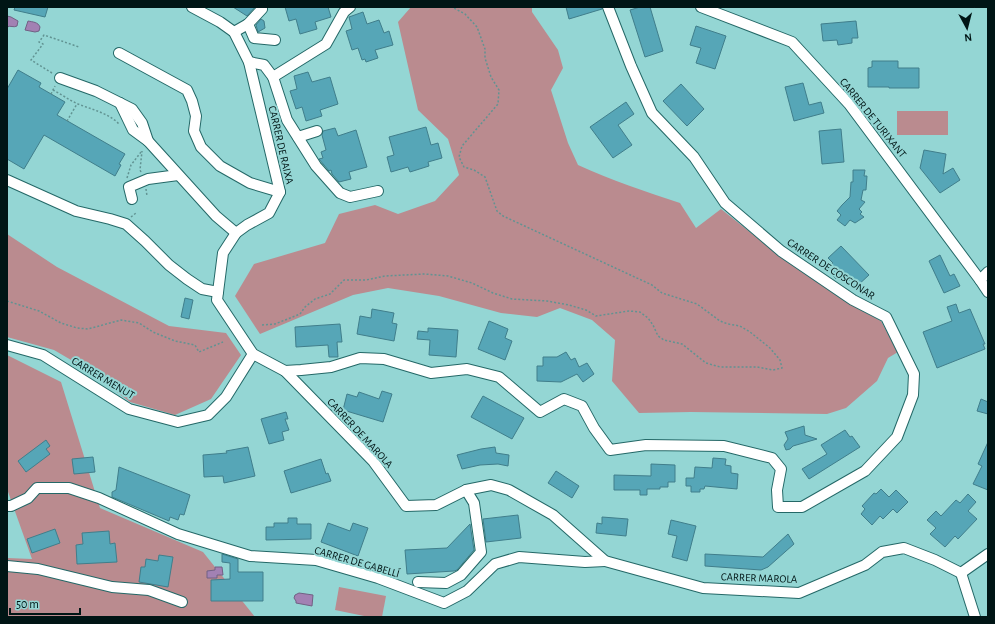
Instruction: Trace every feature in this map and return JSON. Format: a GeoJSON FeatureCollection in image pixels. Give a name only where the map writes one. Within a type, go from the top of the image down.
{"type":"FeatureCollection","features":[{"type":"Feature","properties":{"kind":"street","name":"CARRER DE RAIXA"},"geometry":{"type":"LineString","coordinates":[[192,7],[220,22],[234,32],[249,62],[280,192],[269,213],[236,233],[223,253],[217,300],[253,354]]}},
{"type":"Feature","properties":{"kind":"street"},"geometry":{"type":"LineString","coordinates":[[234,32],[248,24],[262,9],[261,7]]}},
{"type":"Feature","properties":{"kind":"street"},"geometry":{"type":"LineString","coordinates":[[273,77],[326,44],[344,12],[350,7]]}},
{"type":"Feature","properties":{"kind":"street","name":"CARRER DE COSCONAR"},"geometry":{"type":"LineString","coordinates":[[285,371],[331,366],[360,358],[384,359],[430,373],[467,369],[499,377],[540,412],[564,399],[582,406],[594,428],[610,450],[646,445],[724,446],[772,458],[781,469],[777,490],[778,507],[802,507],[865,471],[897,437],[913,395],[914,374],[886,317],[853,300],[782,251],[724,202],[694,157],[652,113],[631,66],[608,7]]}},
{"type":"Feature","properties":{"kind":"street","name":"CARRER DE TURIXANT"},"geometry":{"type":"LineString","coordinates":[[701,7],[792,42],[849,104],[988,292]]}},
{"type":"Feature","properties":{"kind":"street"},"geometry":{"type":"LineString","coordinates":[[248,24],[254,38],[274,40]]}},
{"type":"Feature","properties":{"kind":"street"},"geometry":{"type":"LineString","coordinates":[[119,53],[187,90],[196,116],[194,131],[201,147],[220,166],[250,183],[280,192]]}},
{"type":"Feature","properties":{"kind":"street"},"geometry":{"type":"LineString","coordinates":[[249,62],[264,64],[273,77],[287,120],[316,166],[340,193],[350,197],[378,191]]}},
{"type":"Feature","properties":{"kind":"street"},"geometry":{"type":"LineString","coordinates":[[60,78],[96,91],[120,103],[133,130],[148,141],[216,216],[236,233]]}},
{"type":"Feature","properties":{"kind":"street"},"geometry":{"type":"LineString","coordinates":[[298,137],[317,131]]}},
{"type":"Feature","properties":{"kind":"street"},"geometry":{"type":"LineString","coordinates":[[132,199],[129,187],[148,179],[178,175]]}},
{"type":"Feature","properties":{"kind":"street"},"geometry":{"type":"LineString","coordinates":[[7,180],[76,211],[126,224],[169,265],[187,279],[202,290],[218,292]]}},
{"type":"Feature","properties":{"kind":"street"},"geometry":{"type":"LineString","coordinates":[[980,280],[988,272]]}},
{"type":"Feature","properties":{"kind":"street","name":"CARRER MENUT"},"geometry":{"type":"LineString","coordinates":[[7,346],[43,354],[128,409],[178,422],[208,415],[226,397],[253,354]]}},
{"type":"Feature","properties":{"kind":"street","name":"CARRER DE MAROLA"},"geometry":{"type":"LineString","coordinates":[[253,354],[285,371],[373,461],[406,506],[436,505],[466,490],[491,485],[509,490],[553,514],[605,561],[638,570]]}},
{"type":"Feature","properties":{"kind":"street","name":"CARRER DE GABELLÍ"},"geometry":{"type":"LineString","coordinates":[[7,506],[11,506],[28,498],[37,488],[69,488],[99,498],[178,534],[250,556],[316,560],[378,578],[444,603],[467,591],[495,564],[519,557],[585,562],[605,561]]}},
{"type":"Feature","properties":{"kind":"street"},"geometry":{"type":"LineString","coordinates":[[418,582],[446,584],[461,575],[481,552],[474,503],[466,490]]}},
{"type":"Feature","properties":{"kind":"street","name":"CARRER MAROLA"},"geometry":{"type":"LineString","coordinates":[[638,570],[703,588],[799,593],[865,565],[882,552],[904,548],[935,560],[961,573]]}},
{"type":"Feature","properties":{"kind":"street"},"geometry":{"type":"LineString","coordinates":[[975,617],[961,573],[988,554]]}},
{"type":"Feature","properties":{"kind":"street"},"geometry":{"type":"LineString","coordinates":[[7,566],[38,569],[112,587],[149,590],[182,602]]}},
{"type":"Feature","properties":{"kind":"path"},"geometry":{"type":"LineString","coordinates":[[262,325],[275,324],[300,314],[305,307],[315,299],[330,294],[344,280],[366,280],[385,276],[425,274],[448,276],[466,281],[493,293],[512,299],[547,301],[569,305],[586,310],[596,316],[629,311],[640,312],[648,318],[658,336],[664,340],[682,344],[706,363],[720,367],[757,367],[773,370],[782,368],[780,360],[770,348],[740,326],[720,321],[697,304],[662,293],[652,285],[503,216],[497,211],[485,177],[474,170],[464,167],[459,157],[462,146],[498,104],[499,90],[491,77],[485,58],[485,49],[477,28],[465,14],[452,7]]}},
{"type":"Feature","properties":{"kind":"path"},"geometry":{"type":"LineString","coordinates":[[60,78],[31,60],[43,44],[39,42],[44,34],[79,47]]}},
{"type":"Feature","properties":{"kind":"path"},"geometry":{"type":"LineString","coordinates":[[53,90],[77,103],[103,113],[115,121]]}},
{"type":"Feature","properties":{"kind":"path"},"geometry":{"type":"LineString","coordinates":[[67,121],[77,103]]}},
{"type":"Feature","properties":{"kind":"path"},"geometry":{"type":"LineString","coordinates":[[127,180],[126,176],[131,164],[142,151],[140,170]]}},
{"type":"Feature","properties":{"kind":"path"},"geometry":{"type":"LineString","coordinates":[[146,189],[147,196]]}},
{"type":"Feature","properties":{"kind":"path"},"geometry":{"type":"LineString","coordinates":[[7,301],[39,311],[61,323],[77,328],[88,329],[121,320],[139,323],[153,332],[168,338],[195,345],[199,352],[223,342]]}},
{"type":"Feature","properties":{"kind":"shaded area"},"geometry":{"type":"Polygon","coordinates":[[[411,7],[532,7],[532,12],[558,50],[563,68],[551,90],[568,143],[578,165],[629,186],[680,203],[696,228],[721,209],[790,264],[859,309],[881,321],[898,352],[888,358],[877,381],[846,408],[827,414],[691,412],[639,413],[612,381],[615,340],[592,320],[560,308],[537,317],[501,313],[439,296],[388,288],[353,295],[260,334],[235,296],[254,264],[325,243],[339,214],[375,205],[398,214],[435,201],[459,175],[448,139],[418,110],[398,22],[411,7]]]}},
{"type":"Feature","properties":{"kind":"shaded area"},"geometry":{"type":"Polygon","coordinates":[[[7,16],[18,21],[17,26],[7,27],[7,16]]]}},
{"type":"Feature","properties":{"kind":"shaded area"},"geometry":{"type":"Polygon","coordinates":[[[28,21],[38,24],[40,27],[39,31],[35,32],[25,30],[28,21]]]}},
{"type":"Feature","properties":{"kind":"shaded area"},"geometry":{"type":"Polygon","coordinates":[[[897,111],[948,111],[948,135],[897,135],[897,111]]]}},
{"type":"Feature","properties":{"kind":"shaded area"},"geometry":{"type":"Polygon","coordinates":[[[7,234],[57,267],[169,326],[226,333],[241,355],[211,399],[175,415],[130,402],[83,367],[54,350],[7,337],[7,234]]]}},
{"type":"Feature","properties":{"kind":"shaded area"},"geometry":{"type":"Polygon","coordinates":[[[7,355],[61,382],[100,508],[203,552],[255,617],[7,617],[7,558],[32,559],[7,489],[7,355]]]}},
{"type":"Feature","properties":{"kind":"shaded area"},"geometry":{"type":"Polygon","coordinates":[[[215,567],[222,567],[223,575],[217,575],[217,578],[207,578],[207,571],[215,570],[215,567]]]}},
{"type":"Feature","properties":{"kind":"shaded area"},"geometry":{"type":"Polygon","coordinates":[[[339,587],[386,596],[382,617],[369,617],[335,610],[339,587]]]}},
{"type":"Feature","properties":{"kind":"shaded area"},"geometry":{"type":"Polygon","coordinates":[[[299,593],[313,595],[312,606],[296,603],[294,598],[295,595],[299,593]]]}},
{"type":"Feature","properties":{"kind":"building"},"geometry":{"type":"Polygon","coordinates":[[[15,7],[48,7],[45,17],[14,10],[15,7]]]}},
{"type":"Feature","properties":{"kind":"building"},"geometry":{"type":"Polygon","coordinates":[[[233,7],[255,7],[247,16],[233,7]]]}},
{"type":"Feature","properties":{"kind":"building"},"geometry":{"type":"Polygon","coordinates":[[[285,7],[328,7],[331,17],[315,22],[317,29],[300,34],[296,19],[289,21],[285,7]]]}},
{"type":"Feature","properties":{"kind":"building"},"geometry":{"type":"Polygon","coordinates":[[[566,7],[602,7],[602,9],[569,19],[566,7]]]}},
{"type":"Feature","properties":{"kind":"building"},"geometry":{"type":"Polygon","coordinates":[[[640,7],[650,7],[663,51],[645,57],[630,10],[640,7]]]}},
{"type":"Feature","properties":{"kind":"building"},"geometry":{"type":"Polygon","coordinates":[[[363,12],[367,24],[379,20],[384,33],[389,31],[393,45],[375,50],[378,58],[366,62],[365,59],[362,60],[358,48],[352,50],[346,31],[352,29],[349,17],[363,12]]]}},
{"type":"Feature","properties":{"kind":"building"},"geometry":{"type":"Polygon","coordinates":[[[261,19],[264,21],[265,28],[258,32],[256,25],[261,19]]]}},
{"type":"Feature","properties":{"kind":"building"},"geometry":{"type":"Polygon","coordinates":[[[856,21],[858,38],[852,38],[852,43],[838,45],[837,40],[823,41],[821,24],[856,21]]]}},
{"type":"Feature","properties":{"kind":"building"},"geometry":{"type":"Polygon","coordinates":[[[696,26],[726,36],[715,69],[696,63],[701,48],[690,45],[696,26]]]}},
{"type":"Feature","properties":{"kind":"building"},"geometry":{"type":"Polygon","coordinates":[[[872,61],[898,61],[898,68],[919,68],[919,88],[868,87],[868,68],[872,67],[872,61]]]}},
{"type":"Feature","properties":{"kind":"building"},"geometry":{"type":"Polygon","coordinates":[[[18,70],[41,83],[39,87],[65,102],[57,115],[125,154],[119,164],[121,165],[115,176],[44,135],[24,169],[7,159],[7,89],[18,70]]]}},
{"type":"Feature","properties":{"kind":"building"},"geometry":{"type":"Polygon","coordinates":[[[308,72],[312,82],[330,77],[338,104],[320,110],[322,116],[306,121],[302,107],[296,109],[290,91],[297,89],[294,76],[308,72]]]}},
{"type":"Feature","properties":{"kind":"building"},"geometry":{"type":"Polygon","coordinates":[[[803,83],[809,105],[821,102],[824,113],[794,121],[785,87],[803,83]]]}},
{"type":"Feature","properties":{"kind":"building"},"geometry":{"type":"Polygon","coordinates":[[[681,84],[704,109],[687,126],[663,101],[681,84]]]}},
{"type":"Feature","properties":{"kind":"building"},"geometry":{"type":"Polygon","coordinates":[[[626,102],[634,114],[618,125],[632,145],[613,158],[590,127],[626,102]]]}},
{"type":"Feature","properties":{"kind":"building"},"geometry":{"type":"Polygon","coordinates":[[[426,127],[431,145],[438,143],[442,158],[428,162],[429,166],[410,172],[408,167],[391,172],[387,157],[394,155],[389,137],[426,127]]]}},
{"type":"Feature","properties":{"kind":"building"},"geometry":{"type":"Polygon","coordinates":[[[335,128],[338,136],[356,130],[367,167],[349,172],[351,179],[339,182],[332,174],[331,170],[329,171],[319,159],[323,158],[321,152],[326,150],[322,135],[323,131],[335,128]]]}},
{"type":"Feature","properties":{"kind":"building"},"geometry":{"type":"Polygon","coordinates":[[[841,129],[844,162],[822,164],[819,131],[841,129]]]}},
{"type":"Feature","properties":{"kind":"building"},"geometry":{"type":"Polygon","coordinates":[[[924,150],[946,154],[943,174],[953,168],[960,180],[940,193],[920,168],[924,150]]]}},
{"type":"Feature","properties":{"kind":"building"},"geometry":{"type":"Polygon","coordinates":[[[853,170],[865,170],[864,176],[867,176],[866,190],[863,190],[861,200],[865,202],[859,209],[862,212],[860,214],[864,217],[855,223],[850,220],[845,226],[837,220],[841,215],[837,211],[850,197],[851,182],[853,182],[853,170]]]}},
{"type":"Feature","properties":{"kind":"building"},"geometry":{"type":"Polygon","coordinates":[[[841,246],[869,275],[856,287],[842,273],[836,279],[826,269],[833,263],[828,258],[841,246]]]}},
{"type":"Feature","properties":{"kind":"building"},"geometry":{"type":"Polygon","coordinates":[[[940,255],[950,276],[954,274],[960,286],[944,293],[929,261],[940,255]]]}},
{"type":"Feature","properties":{"kind":"building"},"geometry":{"type":"Polygon","coordinates":[[[185,298],[193,300],[189,319],[181,317],[185,298]]]}},
{"type":"Feature","properties":{"kind":"building"},"geometry":{"type":"Polygon","coordinates":[[[956,304],[959,313],[970,309],[985,344],[983,344],[985,349],[937,368],[923,332],[952,321],[947,307],[956,304]]]}},
{"type":"Feature","properties":{"kind":"building"},"geometry":{"type":"Polygon","coordinates":[[[372,309],[394,313],[392,323],[397,324],[394,341],[357,334],[360,316],[371,318],[372,309]]]}},
{"type":"Feature","properties":{"kind":"building"},"geometry":{"type":"Polygon","coordinates":[[[489,321],[508,329],[505,338],[512,341],[505,360],[478,349],[489,321]]]}},
{"type":"Feature","properties":{"kind":"building"},"geometry":{"type":"Polygon","coordinates":[[[340,324],[342,342],[337,342],[338,357],[329,357],[328,345],[296,347],[295,327],[340,324]]]}},
{"type":"Feature","properties":{"kind":"building"},"geometry":{"type":"Polygon","coordinates":[[[428,328],[458,330],[456,357],[429,355],[430,340],[417,339],[418,331],[428,332],[428,328]]]}},
{"type":"Feature","properties":{"kind":"building"},"geometry":{"type":"Polygon","coordinates":[[[566,352],[571,360],[575,358],[579,367],[587,363],[594,374],[583,382],[577,374],[561,382],[537,381],[537,366],[543,366],[543,357],[557,357],[566,352]]]}},
{"type":"Feature","properties":{"kind":"building"},"geometry":{"type":"Polygon","coordinates":[[[382,391],[392,394],[383,422],[343,410],[347,394],[357,397],[359,392],[379,399],[382,391]]]}},
{"type":"Feature","properties":{"kind":"building"},"geometry":{"type":"Polygon","coordinates":[[[483,396],[524,418],[512,439],[471,417],[483,396]]]}},
{"type":"Feature","properties":{"kind":"building"},"geometry":{"type":"Polygon","coordinates":[[[981,399],[988,402],[988,414],[977,411],[981,399]]]}},
{"type":"Feature","properties":{"kind":"building"},"geometry":{"type":"Polygon","coordinates":[[[286,412],[288,419],[285,419],[289,430],[282,432],[284,440],[269,444],[261,419],[286,412]]]}},
{"type":"Feature","properties":{"kind":"building"},"geometry":{"type":"Polygon","coordinates":[[[804,426],[805,435],[817,439],[793,446],[786,450],[784,445],[788,439],[785,432],[804,426]]]}},
{"type":"Feature","properties":{"kind":"building"},"geometry":{"type":"Polygon","coordinates":[[[845,430],[850,437],[852,436],[860,447],[809,479],[802,469],[827,454],[821,445],[845,430]]]}},
{"type":"Feature","properties":{"kind":"building"},"geometry":{"type":"Polygon","coordinates":[[[46,440],[50,446],[46,449],[50,454],[26,472],[18,461],[46,440]]]}},
{"type":"Feature","properties":{"kind":"building"},"geometry":{"type":"Polygon","coordinates":[[[988,442],[988,490],[973,484],[982,466],[978,464],[988,442]]]}},
{"type":"Feature","properties":{"kind":"building"},"geometry":{"type":"Polygon","coordinates":[[[248,447],[255,476],[224,483],[223,476],[204,477],[203,455],[227,453],[226,451],[248,447]]]}},
{"type":"Feature","properties":{"kind":"building"},"geometry":{"type":"Polygon","coordinates":[[[495,447],[496,453],[509,455],[508,466],[498,464],[480,465],[462,469],[457,455],[495,447]]]}},
{"type":"Feature","properties":{"kind":"building"},"geometry":{"type":"Polygon","coordinates":[[[93,457],[95,472],[74,474],[72,459],[93,457]]]}},
{"type":"Feature","properties":{"kind":"building"},"geometry":{"type":"Polygon","coordinates":[[[713,458],[726,459],[725,465],[731,466],[731,473],[738,474],[737,489],[705,486],[704,489],[700,489],[700,492],[691,492],[691,486],[686,486],[686,478],[694,478],[695,467],[712,468],[713,458]]]}},
{"type":"Feature","properties":{"kind":"building"},"geometry":{"type":"Polygon","coordinates":[[[321,459],[326,474],[328,473],[331,481],[291,493],[284,471],[321,459]]]}},
{"type":"Feature","properties":{"kind":"building"},"geometry":{"type":"Polygon","coordinates":[[[651,464],[675,465],[675,482],[668,482],[668,487],[660,487],[660,489],[647,489],[647,495],[640,495],[640,490],[614,490],[614,475],[651,476],[651,464]]]}},
{"type":"Feature","properties":{"kind":"building"},"geometry":{"type":"Polygon","coordinates":[[[119,467],[190,495],[184,515],[180,514],[178,520],[170,517],[169,521],[112,497],[112,492],[116,490],[119,467]]]}},
{"type":"Feature","properties":{"kind":"building"},"geometry":{"type":"Polygon","coordinates":[[[556,471],[579,486],[572,498],[548,483],[556,471]]]}},
{"type":"Feature","properties":{"kind":"building"},"geometry":{"type":"Polygon","coordinates":[[[881,489],[889,497],[896,490],[908,502],[897,513],[893,509],[883,519],[880,516],[872,525],[861,514],[865,509],[862,506],[874,493],[876,494],[881,489]]]}},
{"type":"Feature","properties":{"kind":"building"},"geometry":{"type":"Polygon","coordinates":[[[968,494],[976,502],[968,511],[977,519],[958,539],[955,536],[945,547],[930,534],[936,528],[927,520],[936,511],[941,516],[956,500],[960,503],[968,494]]]}},
{"type":"Feature","properties":{"kind":"building"},"geometry":{"type":"Polygon","coordinates":[[[518,515],[521,538],[486,542],[483,519],[518,515]]]}},
{"type":"Feature","properties":{"kind":"building"},"geometry":{"type":"Polygon","coordinates":[[[602,517],[628,519],[626,536],[596,533],[597,523],[602,524],[602,517]]]}},
{"type":"Feature","properties":{"kind":"building"},"geometry":{"type":"Polygon","coordinates":[[[288,518],[297,518],[297,524],[311,524],[311,539],[266,540],[266,527],[274,527],[274,523],[288,523],[288,518]]]}},
{"type":"Feature","properties":{"kind":"building"},"geometry":{"type":"Polygon","coordinates":[[[671,520],[696,526],[687,561],[672,557],[677,536],[668,534],[671,520]]]}},
{"type":"Feature","properties":{"kind":"building"},"geometry":{"type":"Polygon","coordinates":[[[328,523],[350,531],[353,523],[368,528],[358,556],[321,542],[328,523]]]}},
{"type":"Feature","properties":{"kind":"building"},"geometry":{"type":"Polygon","coordinates":[[[470,524],[474,550],[457,570],[407,574],[405,550],[447,548],[470,524]]]}},
{"type":"Feature","properties":{"kind":"building"},"geometry":{"type":"Polygon","coordinates":[[[55,529],[60,543],[32,553],[27,539],[55,529]]]}},
{"type":"Feature","properties":{"kind":"building"},"geometry":{"type":"Polygon","coordinates":[[[109,531],[110,544],[115,543],[117,562],[77,564],[76,545],[83,544],[82,533],[109,531]]]}},
{"type":"Feature","properties":{"kind":"building"},"geometry":{"type":"Polygon","coordinates":[[[788,534],[794,544],[768,567],[761,570],[705,566],[705,554],[763,557],[788,534]]]}},
{"type":"Feature","properties":{"kind":"building"},"geometry":{"type":"Polygon","coordinates":[[[222,554],[238,559],[238,572],[263,572],[263,601],[211,601],[211,580],[230,579],[230,563],[222,562],[222,554]]]}},
{"type":"Feature","properties":{"kind":"building"},"geometry":{"type":"Polygon","coordinates":[[[159,555],[173,557],[168,587],[139,582],[141,567],[145,567],[146,559],[158,561],[159,555]]]}}]}
